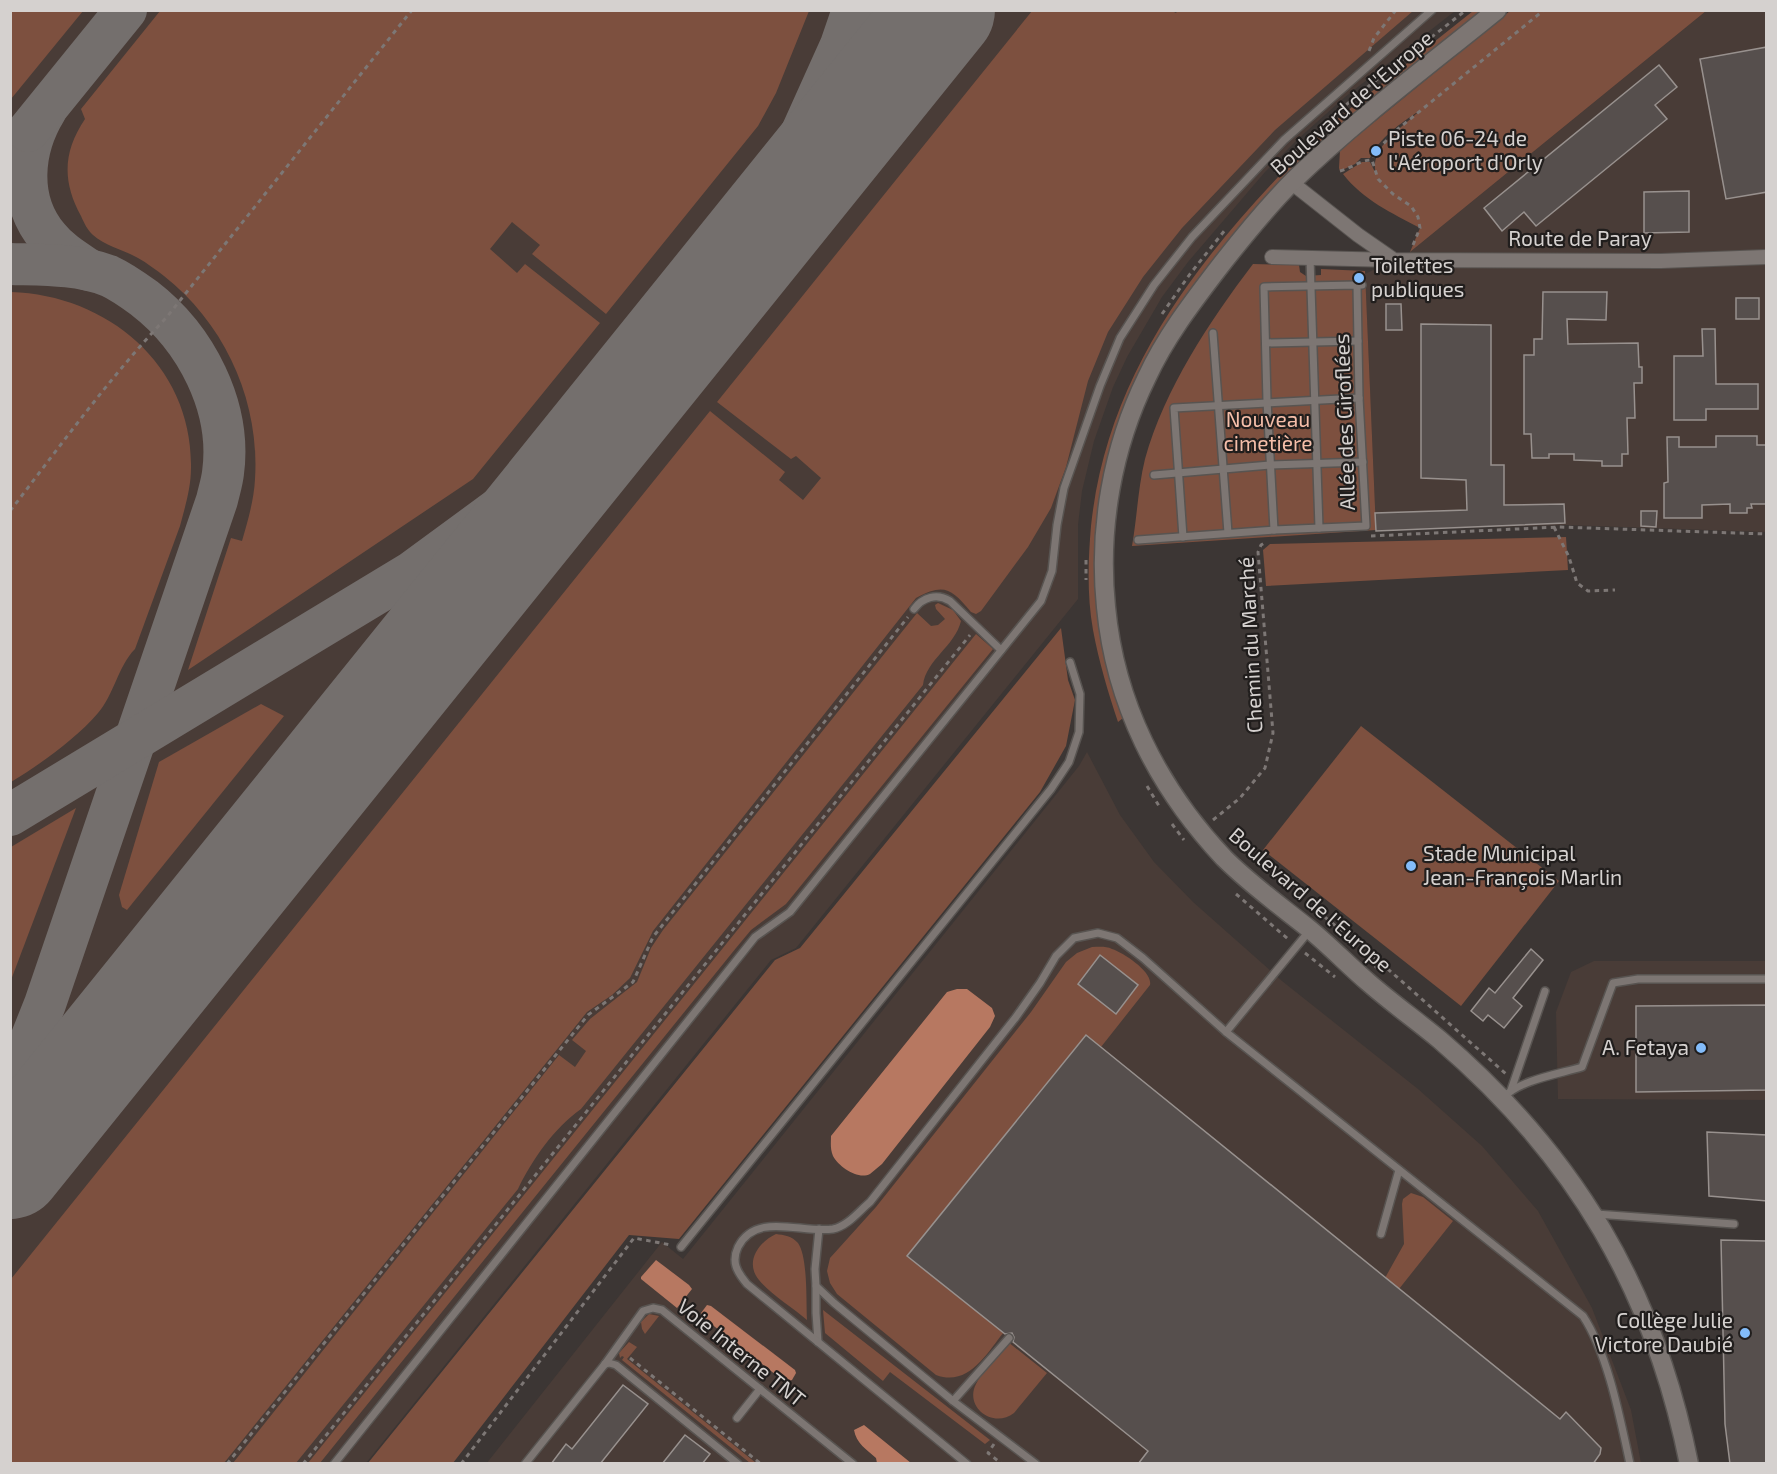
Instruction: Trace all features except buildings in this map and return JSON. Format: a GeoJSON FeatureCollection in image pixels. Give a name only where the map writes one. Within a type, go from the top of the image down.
{"type":"FeatureCollection","features":[{"type":"Feature","properties":{"kind":"main road","name":"Boulevard de l'Europe"},"geometry":{"type":"LineString","coordinates":[[1497,10],[1360,121],[1292,183],[1229,254],[1178,323],[1146,378],[1124,433],[1116,461],[1106,510],[1103,568],[1110,645],[1121,688],[1147,750],[1178,803],[1193,836],[1310,930],[1371,985],[1507,1094],[1592,1214],[1626,1272],[1651,1328],[1674,1397],[1689,1464]]}},
{"type":"Feature","properties":{"kind":"street"},"geometry":{"type":"LineString","coordinates":[[1292,183],[1394,260]]}},
{"type":"Feature","properties":{"kind":"street","name":"Route de Paray"},"geometry":{"type":"LineString","coordinates":[[1272,257],[1661,261],[1767,257]]}},
{"type":"Feature","properties":{"kind":"lane"},"geometry":{"type":"LineString","coordinates":[[334,1464],[755,937],[790,912],[1041,600],[1052,571],[1064,488],[1120,338],[1154,285],[1192,237],[1284,140],[1432,10]]}},
{"type":"Feature","properties":{"kind":"lane"},"geometry":{"type":"LineString","coordinates":[[1310,258],[1319,528]]}},
{"type":"Feature","properties":{"kind":"lane","name":"Allée des Giroflées"},"geometry":{"type":"LineString","coordinates":[[1310,285],[1359,285],[1359,398],[1366,526],[1274,530],[1264,287],[1310,285]]}},
{"type":"Feature","properties":{"kind":"lane"},"geometry":{"type":"LineString","coordinates":[[1213,333],[1228,533]]}},
{"type":"Feature","properties":{"kind":"lane"},"geometry":{"type":"LineString","coordinates":[[1266,343],[1358,341]]}},
{"type":"Feature","properties":{"kind":"lane"},"geometry":{"type":"LineString","coordinates":[[1183,537],[1174,408],[1359,398]]}},
{"type":"Feature","properties":{"kind":"lane"},"geometry":{"type":"LineString","coordinates":[[1154,475],[1270,465],[1363,462]]}},
{"type":"Feature","properties":{"kind":"lane"},"geometry":{"type":"LineString","coordinates":[[1138,540],[1274,530]]}},
{"type":"Feature","properties":{"kind":"lane"},"geometry":{"type":"LineString","coordinates":[[914,609],[922,600],[936,596],[944,597],[1001,650]]}},
{"type":"Feature","properties":{"kind":"lane"},"geometry":{"type":"LineString","coordinates":[[681,1247],[1051,789],[1069,762],[1078,732],[1080,694],[1070,662]]}},
{"type":"Feature","properties":{"kind":"lane"},"geometry":{"type":"LineString","coordinates":[[1226,1032],[1310,930]]}},
{"type":"Feature","properties":{"kind":"lane"},"geometry":{"type":"LineString","coordinates":[[967,1464],[747,1284],[734,1265],[735,1255],[739,1244],[749,1233],[762,1227],[834,1229],[846,1223],[870,1202],[1016,1017],[1056,956],[1074,939],[1098,933],[1117,938],[1143,958],[1226,1032],[1473,1226],[1582,1316],[1592,1330],[1604,1363],[1630,1464]]}},
{"type":"Feature","properties":{"kind":"lane"},"geometry":{"type":"LineString","coordinates":[[1507,1094],[1582,1067],[1613,983],[1638,979],[1767,979]]}},
{"type":"Feature","properties":{"kind":"lane"},"geometry":{"type":"LineString","coordinates":[[1507,1094],[1545,991]]}},
{"type":"Feature","properties":{"kind":"lane"},"geometry":{"type":"LineString","coordinates":[[1381,1234],[1399,1170]]}},
{"type":"Feature","properties":{"kind":"lane"},"geometry":{"type":"LineString","coordinates":[[1592,1214],[1734,1224]]}},
{"type":"Feature","properties":{"kind":"lane"},"geometry":{"type":"LineString","coordinates":[[818,1342],[816,1260],[819,1229]]}},
{"type":"Feature","properties":{"kind":"lane"},"geometry":{"type":"LineString","coordinates":[[816,1286],[834,1304],[953,1401],[1036,1464]]}},
{"type":"Feature","properties":{"kind":"lane","name":"Voie Interne TNT"},"geometry":{"type":"LineString","coordinates":[[525,1464],[605,1364],[643,1311],[658,1308],[853,1464]]}},
{"type":"Feature","properties":{"kind":"lane"},"geometry":{"type":"LineString","coordinates":[[953,1401],[1009,1338]]}},
{"type":"Feature","properties":{"kind":"lane"},"geometry":{"type":"LineString","coordinates":[[605,1364],[616,1365],[738,1464]]}},
{"type":"Feature","properties":{"kind":"lane"},"geometry":{"type":"LineString","coordinates":[[737,1418],[760,1389]]}},
{"type":"Feature","properties":{"kind":"path"},"geometry":{"type":"LineString","coordinates":[[10,511],[118,372],[166,318],[412,10]]}},
{"type":"Feature","properties":{"kind":"path"},"geometry":{"type":"LineString","coordinates":[[1358,75],[1374,38],[1396,10]]}},
{"type":"Feature","properties":{"kind":"path"},"geometry":{"type":"LineString","coordinates":[[1271,178],[1314,134],[1466,10]]}},
{"type":"Feature","properties":{"kind":"path"},"geometry":{"type":"LineString","coordinates":[[1410,252],[1420,228],[1418,217],[1411,206],[1393,194],[1378,179],[1372,160],[1376,151],[1398,129],[1544,10]]}},
{"type":"Feature","properties":{"kind":"path"},"geometry":{"type":"LineString","coordinates":[[1340,171],[1354,167],[1362,160],[1372,160]]}},
{"type":"Feature","properties":{"kind":"path"},"geometry":{"type":"LineString","coordinates":[[1157,322],[1190,274],[1230,224]]}},
{"type":"Feature","properties":{"kind":"path"},"geometry":{"type":"LineString","coordinates":[[1554,527],[1569,557],[1576,582],[1588,591],[1615,590]]}},
{"type":"Feature","properties":{"kind":"path"},"geometry":{"type":"LineString","coordinates":[[1363,536],[1554,527],[1767,534]]}},
{"type":"Feature","properties":{"kind":"path","name":"Chemin du Marché"},"geometry":{"type":"LineString","coordinates":[[1193,836],[1240,798],[1265,768],[1273,733],[1258,552],[1261,545],[1267,541]]}},
{"type":"Feature","properties":{"kind":"path"},"geometry":{"type":"LineString","coordinates":[[1086,551],[1086,583]]}},
{"type":"Feature","properties":{"kind":"path"},"geometry":{"type":"LineString","coordinates":[[227,1464],[588,1015],[633,982],[653,937],[914,609]]}},
{"type":"Feature","properties":{"kind":"path"},"geometry":{"type":"LineString","coordinates":[[303,1464],[977,627]]}},
{"type":"Feature","properties":{"kind":"path"},"geometry":{"type":"LineString","coordinates":[[1146,784],[1162,810]]}},
{"type":"Feature","properties":{"kind":"path"},"geometry":{"type":"LineString","coordinates":[[1168,818],[1193,836]]}},
{"type":"Feature","properties":{"kind":"path"},"geometry":{"type":"LineString","coordinates":[[1229,887],[1297,947],[1341,981]]}},
{"type":"Feature","properties":{"kind":"path"},"geometry":{"type":"LineString","coordinates":[[461,1464],[634,1238],[681,1247]]}},
{"type":"Feature","properties":{"kind":"path"},"geometry":{"type":"LineString","coordinates":[[630,1358],[761,1464]]}},
{"type":"Feature","properties":{"kind":"path"},"geometry":{"type":"LineString","coordinates":[[1000,1437],[988,1453],[1002,1464]]}},
{"type":"Feature","properties":{"kind":"shaded area"},"geometry":{"type":"Polygon","coordinates":[[[10,11],[1455,11],[1345,97],[1298,139],[1265,172],[1188,262],[1162,297],[1127,357],[1113,387],[1094,441],[1082,491],[1078,525],[1078,599],[796,948],[771,960],[366,1463],[11,1463],[10,11]]]}},
{"type":"Feature","properties":{"kind":"shaded area"},"geometry":{"type":"Polygon","coordinates":[[[1706,11],[1766,11],[1766,532],[1566,525],[1376,530],[1365,274],[1410,252],[1706,11]]]}},
{"type":"Feature","properties":{"kind":"shaded area"},"geometry":{"type":"Polygon","coordinates":[[[1087,752],[1120,815],[1154,862],[1193,902],[1282,981],[1418,1089],[1482,1146],[1538,1211],[1592,1308],[1631,1410],[1641,1463],[486,1464],[662,1242],[683,1259],[1079,766],[1087,752]]]}},
{"type":"Feature","properties":{"kind":"shaded area"},"geometry":{"type":"Polygon","coordinates":[[[1594,961],[1766,961],[1766,1100],[1558,1099],[1556,1012],[1571,972],[1594,961]]]}},
{"type":"Feature","properties":{"kind":"shaded area"},"geometry":{"type":"Polygon","coordinates":[[[967,989],[992,1008],[995,1016],[990,1027],[882,1164],[870,1174],[860,1175],[849,1171],[833,1156],[831,1136],[947,992],[967,989]]]}},
{"type":"Feature","properties":{"kind":"shaded area"},"geometry":{"type":"Polygon","coordinates":[[[656,1260],[692,1289],[677,1308],[641,1279],[656,1260]]]}},
{"type":"Feature","properties":{"kind":"shaded area"},"geometry":{"type":"Polygon","coordinates":[[[707,1305],[795,1370],[796,1373],[792,1380],[785,1382],[705,1319],[701,1313],[707,1305]]]}},
{"type":"Feature","properties":{"kind":"shaded area"},"geometry":{"type":"Polygon","coordinates":[[[864,1425],[911,1463],[877,1463],[876,1458],[862,1446],[855,1435],[854,1430],[864,1425]]]}},
{"type":"Feature","properties":{"kind":"green space"},"geometry":{"type":"Polygon","coordinates":[[[1178,10],[1413,11],[1275,130],[1182,228],[1143,277],[1108,332],[1088,381],[1066,467],[1051,508],[1028,547],[981,611],[976,614],[971,612],[947,590],[934,590],[916,598],[653,931],[630,978],[612,995],[587,1012],[224,1463],[11,1463],[11,1279],[710,411],[785,472],[779,480],[803,500],[821,478],[796,456],[791,459],[717,402],[1032,11],[1172,11],[1176,13],[1178,10]]]}},
{"type":"Feature","properties":{"kind":"green space"},"geometry":{"type":"Polygon","coordinates":[[[10,11],[83,11],[11,99],[10,11]]]}},
{"type":"Feature","properties":{"kind":"green space"},"geometry":{"type":"Polygon","coordinates":[[[160,11],[809,11],[776,93],[758,126],[606,314],[532,254],[540,245],[512,222],[490,249],[517,273],[525,264],[600,323],[473,479],[188,670],[231,538],[242,541],[248,518],[255,479],[255,450],[251,421],[234,366],[205,317],[186,295],[155,269],[138,258],[103,242],[91,233],[75,203],[68,179],[72,143],[85,119],[81,109],[160,11]]]}},
{"type":"Feature","properties":{"kind":"green space"},"geometry":{"type":"Polygon","coordinates":[[[1473,11],[1483,11],[1329,134],[1326,129],[1342,115],[1473,11]]]}},
{"type":"Feature","properties":{"kind":"green space"},"geometry":{"type":"Polygon","coordinates":[[[1510,11],[1706,11],[1410,252],[1420,228],[1369,199],[1343,174],[1362,162],[1370,162],[1376,174],[1375,164],[1382,146],[1419,111],[1385,138],[1370,158],[1361,158],[1355,164],[1340,171],[1340,150],[1510,11]]]}},
{"type":"Feature","properties":{"kind":"green space"},"geometry":{"type":"Polygon","coordinates":[[[1319,135],[1323,140],[1263,201],[1209,265],[1164,331],[1128,400],[1105,473],[1095,550],[1100,631],[1123,718],[1118,722],[1095,642],[1090,604],[1089,552],[1101,468],[1118,413],[1141,361],[1170,312],[1203,265],[1239,220],[1319,135]]]}},
{"type":"Feature","properties":{"kind":"green space","name":"Nouveau cimetière"},"geometry":{"type":"Polygon","coordinates":[[[1253,264],[1299,265],[1300,272],[1306,276],[1321,275],[1321,269],[1365,271],[1376,530],[1132,546],[1145,459],[1164,407],[1176,381],[1205,332],[1253,264]]]}},
{"type":"Feature","properties":{"kind":"green space"},"geometry":{"type":"Polygon","coordinates":[[[11,292],[47,296],[80,306],[111,322],[138,343],[161,368],[177,398],[188,431],[191,475],[180,526],[135,649],[124,664],[108,698],[98,713],[68,742],[11,782],[11,292]]]}},
{"type":"Feature","properties":{"kind":"green space"},"geometry":{"type":"Polygon","coordinates":[[[1566,537],[1568,570],[1266,586],[1263,550],[1270,544],[1566,537]]]}},
{"type":"Feature","properties":{"kind":"green space"},"geometry":{"type":"Polygon","coordinates":[[[938,603],[953,610],[961,621],[953,638],[929,668],[923,685],[581,1109],[562,1125],[545,1145],[518,1189],[296,1463],[233,1463],[559,1055],[575,1067],[586,1051],[572,1040],[590,1019],[637,982],[651,948],[663,930],[917,613],[931,626],[938,625],[945,619],[936,609],[935,605],[938,603]]]}},
{"type":"Feature","properties":{"kind":"green space"},"geometry":{"type":"Polygon","coordinates":[[[1061,628],[1068,680],[1075,700],[1066,746],[1040,792],[679,1239],[629,1235],[453,1463],[368,1463],[775,960],[800,948],[1061,628]]]}},
{"type":"Feature","properties":{"kind":"green space"},"geometry":{"type":"Polygon","coordinates":[[[976,634],[993,649],[786,904],[751,930],[736,948],[320,1463],[308,1463],[976,634]]]}},
{"type":"Feature","properties":{"kind":"green space"},"geometry":{"type":"Polygon","coordinates":[[[261,704],[284,716],[127,910],[122,907],[119,895],[159,762],[261,704]]]}},
{"type":"Feature","properties":{"kind":"green space","name":"Stade Municipal Jean-François Marlin"},"geometry":{"type":"Polygon","coordinates":[[[1361,726],[1559,881],[1461,1006],[1263,850],[1361,726]]]}},
{"type":"Feature","properties":{"kind":"green space"},"geometry":{"type":"Polygon","coordinates":[[[76,808],[11,980],[11,847],[76,808]]]}},
{"type":"Feature","properties":{"kind":"green space"},"geometry":{"type":"Polygon","coordinates":[[[1092,947],[1107,947],[1117,951],[1147,974],[1150,985],[1101,1047],[1085,1036],[908,1256],[1004,1332],[976,1366],[967,1372],[948,1378],[936,1375],[837,1294],[830,1283],[827,1271],[830,1258],[876,1207],[1031,1012],[1066,962],[1077,953],[1092,947]],[[1100,956],[1078,984],[1116,1014],[1138,985],[1100,956]]]}},
{"type":"Feature","properties":{"kind":"green space"},"geometry":{"type":"Polygon","coordinates":[[[1411,1193],[1423,1197],[1453,1221],[1399,1289],[1385,1278],[1404,1244],[1402,1204],[1403,1199],[1411,1193]]]}},
{"type":"Feature","properties":{"kind":"green space"},"geometry":{"type":"Polygon","coordinates":[[[776,1234],[793,1239],[801,1250],[805,1269],[807,1320],[769,1290],[755,1273],[753,1260],[759,1247],[776,1234]]]}},
{"type":"Feature","properties":{"kind":"green space"},"geometry":{"type":"Polygon","coordinates":[[[823,1310],[990,1440],[985,1444],[890,1372],[883,1381],[825,1333],[823,1310]]]}},
{"type":"Feature","properties":{"kind":"green space"},"geometry":{"type":"Polygon","coordinates":[[[649,1314],[659,1316],[645,1334],[641,1322],[649,1314]]]}},
{"type":"Feature","properties":{"kind":"green space"},"geometry":{"type":"Polygon","coordinates":[[[629,1342],[637,1347],[627,1359],[756,1463],[750,1463],[622,1360],[624,1357],[620,1358],[619,1353],[629,1342]]]}},
{"type":"Feature","properties":{"kind":"green space"},"geometry":{"type":"Polygon","coordinates":[[[1008,1342],[1047,1373],[1014,1413],[1006,1417],[990,1417],[977,1408],[973,1393],[983,1373],[1008,1342]]]}},
{"type":"Feature","properties":{"kind":"taxiway"},"geometry":{"type":"LineString","coordinates":[[28,131],[126,10]]}},
{"type":"Feature","properties":{"kind":"taxiway"},"geometry":{"type":"LineString","coordinates":[[10,815],[412,572],[510,500],[594,426],[661,358],[746,233],[796,145],[841,45],[853,10]]}},
{"type":"Feature","properties":{"kind":"taxiway"},"geometry":{"type":"LineString","coordinates":[[46,110],[38,125],[28,158],[27,191],[31,207],[38,223],[52,242],[89,270]]}},
{"type":"Feature","properties":{"kind":"taxiway"},"geometry":{"type":"LineString","coordinates":[[10,264],[61,266],[97,272],[118,281],[163,314],[180,333],[206,376],[216,399],[222,423],[224,448],[223,476],[217,500],[45,1004],[10,1092]]}},
{"type":"Feature","properties":{"kind":"runway"},"geometry":{"type":"LineString","coordinates":[[10,1166],[942,10]]}},
{"type":"Feature","properties":{"kind":"place","name":"Piste 06-24 de l'Aéroport d'Orly"},"geometry":{"type":"Point","coordinates":[1376,151]}},
{"type":"Feature","properties":{"kind":"place","name":"Toilettes publiques"},"geometry":{"type":"Point","coordinates":[1359,278]}},
{"type":"Feature","properties":{"kind":"place","name":"Stade Municipal Jean-François Marlin"},"geometry":{"type":"Point","coordinates":[1411,866]}},
{"type":"Feature","properties":{"kind":"place","name":"A. Fetaya"},"geometry":{"type":"Point","coordinates":[1701,1048]}},
{"type":"Feature","properties":{"kind":"place","name":"Collège Julie Victore Daubié"},"geometry":{"type":"Point","coordinates":[1745,1333]}}]}
